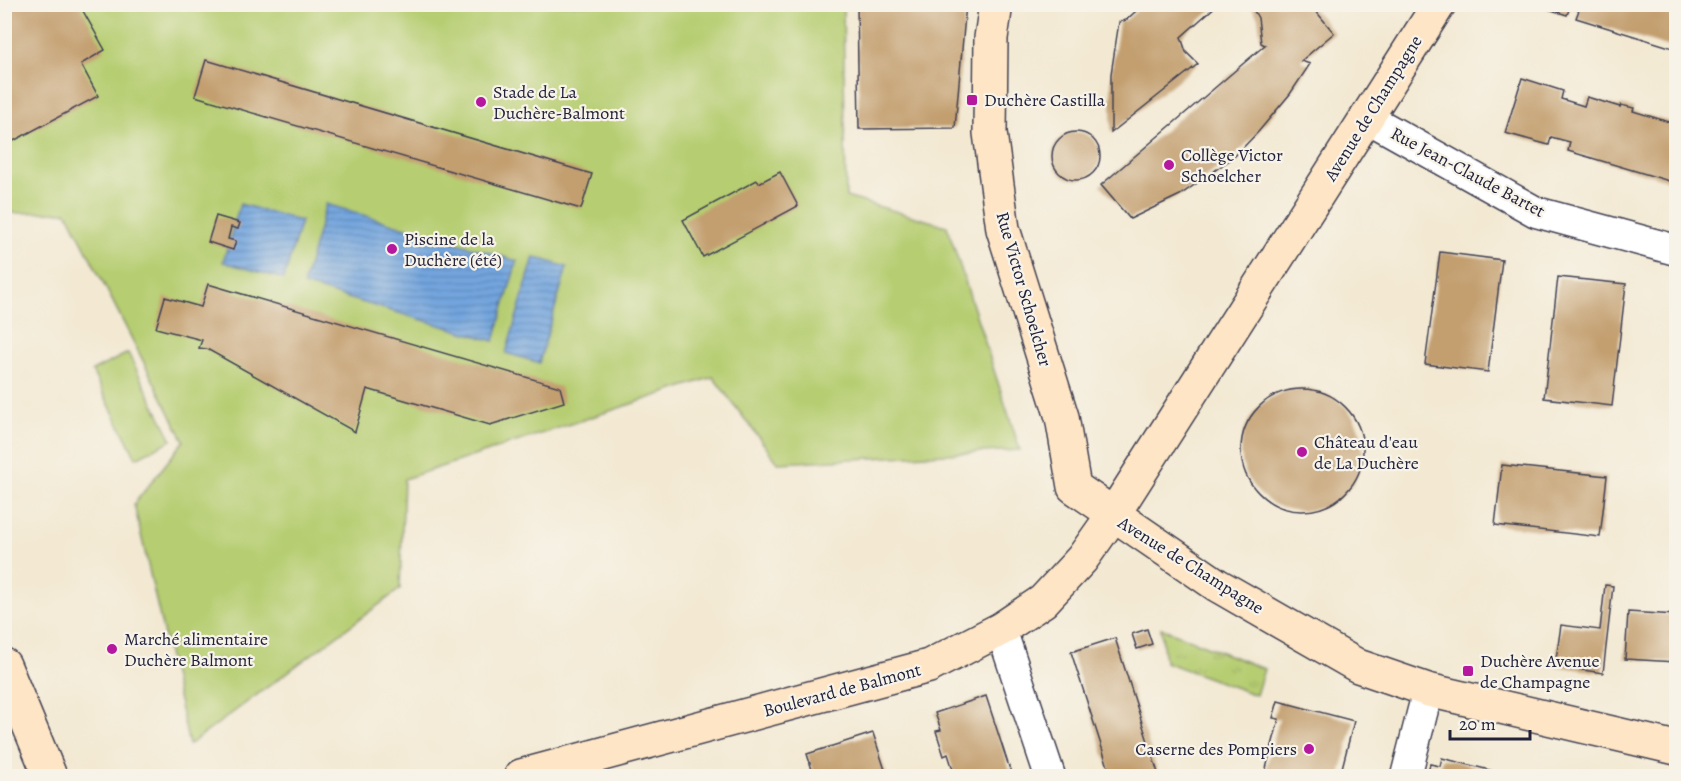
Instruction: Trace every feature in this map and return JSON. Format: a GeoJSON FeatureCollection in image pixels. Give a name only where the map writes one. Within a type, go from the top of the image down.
{"type":"FeatureCollection","features":[{"type":"Feature","properties":{"kind":"street","name":"Rue Victor Schoelcher"},"geometry":{"type":"LineString","coordinates":[[996,4],[991,38],[990,133],[1003,229],[1062,417],[1074,487],[1113,515]]}},
{"type":"Feature","properties":{"kind":"street","name":"Avenue de Champagne"},"geometry":{"type":"LineString","coordinates":[[1439,4],[1113,515],[1217,585],[1358,666],[1428,690],[1675,749]]}},
{"type":"Feature","properties":{"kind":"street","name":"Rue Jean-Claude Bartet"},"geometry":{"type":"LineString","coordinates":[[1366,117],[1536,212],[1677,250]]}},
{"type":"Feature","properties":{"kind":"street","name":"Boulevard de Balmont"},"geometry":{"type":"LineString","coordinates":[[521,777],[929,666],[1001,629],[1043,601],[1082,559],[1113,515]]}},
{"type":"Feature","properties":{"kind":"street"},"geometry":{"type":"LineString","coordinates":[[1001,629],[1050,777]]}},
{"type":"Feature","properties":{"kind":"street"},"geometry":{"type":"LineString","coordinates":[[4,664],[50,777]]}},
{"type":"Feature","properties":{"kind":"street"},"geometry":{"type":"LineString","coordinates":[[1406,777],[1428,690]]}},
{"type":"Feature","properties":{"kind":"green space"},"geometry":{"type":"Polygon","coordinates":[[[4,5],[843,5],[846,197],[947,226],[1020,450],[778,463],[713,377],[404,479],[400,589],[189,745],[134,504],[184,441],[67,212],[5,213],[4,5]]]}},
{"type":"Feature","properties":{"kind":"green space"},"geometry":{"type":"Polygon","coordinates":[[[128,353],[172,440],[136,458],[92,371],[128,353]]]}},
{"type":"Feature","properties":{"kind":"green space"},"geometry":{"type":"Polygon","coordinates":[[[1161,628],[1264,669],[1256,695],[1165,662],[1161,628]]]}},
{"type":"Feature","properties":{"kind":"water"},"geometry":{"type":"Polygon","coordinates":[[[240,204],[301,221],[284,279],[223,262],[240,204]]]}},
{"type":"Feature","properties":{"kind":"water"},"geometry":{"type":"Polygon","coordinates":[[[326,204],[517,261],[494,341],[303,285],[326,204]]]}},
{"type":"Feature","properties":{"kind":"water"},"geometry":{"type":"Polygon","coordinates":[[[534,257],[567,267],[539,363],[506,353],[534,257]]]}},
{"type":"Feature","properties":{"kind":"building"},"geometry":{"type":"Polygon","coordinates":[[[4,4],[79,4],[105,50],[81,64],[98,96],[4,146],[4,4]]]}},
{"type":"Feature","properties":{"kind":"building"},"geometry":{"type":"Polygon","coordinates":[[[857,4],[966,4],[955,128],[859,129],[857,4]]]}},
{"type":"Feature","properties":{"kind":"building"},"geometry":{"type":"Polygon","coordinates":[[[1144,4],[1218,4],[1181,37],[1186,52],[1198,64],[1111,133],[1111,74],[1119,22],[1126,20],[1144,4]]]}},
{"type":"Feature","properties":{"kind":"building"},"geometry":{"type":"Polygon","coordinates":[[[1250,4],[1310,4],[1334,33],[1301,61],[1310,64],[1290,94],[1234,157],[1180,195],[1130,219],[1101,185],[1265,45],[1261,43],[1258,18],[1250,4]]]}},
{"type":"Feature","properties":{"kind":"building"},"geometry":{"type":"Polygon","coordinates":[[[1533,4],[1676,4],[1676,49],[1576,18],[1579,10],[1570,7],[1567,15],[1533,4]]]}},
{"type":"Feature","properties":{"kind":"building"},"geometry":{"type":"Polygon","coordinates":[[[206,60],[592,174],[581,209],[195,96],[206,60]]]}},
{"type":"Feature","properties":{"kind":"building"},"geometry":{"type":"Polygon","coordinates":[[[1522,78],[1563,91],[1561,99],[1584,106],[1587,97],[1620,107],[1621,105],[1634,108],[1633,111],[1676,124],[1676,183],[1568,151],[1570,142],[1551,137],[1549,145],[1505,133],[1522,78]]]}},
{"type":"Feature","properties":{"kind":"building"},"geometry":{"type":"Polygon","coordinates":[[[1071,132],[1081,132],[1093,139],[1100,151],[1100,161],[1093,173],[1081,180],[1071,180],[1056,169],[1052,161],[1052,151],[1063,136],[1071,132]]]}},
{"type":"Feature","properties":{"kind":"building"},"geometry":{"type":"Polygon","coordinates":[[[780,172],[798,206],[703,257],[683,220],[757,180],[759,183],[780,172]]]}},
{"type":"Feature","properties":{"kind":"building"},"geometry":{"type":"Polygon","coordinates":[[[216,216],[240,223],[238,229],[231,227],[228,239],[236,241],[233,250],[208,242],[216,216]]]}},
{"type":"Feature","properties":{"kind":"building"},"geometry":{"type":"Polygon","coordinates":[[[1440,252],[1502,260],[1488,372],[1425,364],[1440,252]]]}},
{"type":"Feature","properties":{"kind":"building"},"geometry":{"type":"Polygon","coordinates":[[[1558,277],[1626,284],[1612,406],[1544,398],[1558,277]]]}},
{"type":"Feature","properties":{"kind":"building"},"geometry":{"type":"Polygon","coordinates":[[[208,284],[560,387],[564,402],[490,425],[367,389],[355,432],[207,349],[199,348],[202,340],[156,328],[165,297],[201,307],[208,284]]]}},
{"type":"Feature","properties":{"kind":"building","name":"Château d'eau de La Duchère"},"geometry":{"type":"Polygon","coordinates":[[[1302,389],[1325,393],[1345,407],[1359,427],[1363,450],[1359,473],[1345,493],[1325,507],[1302,511],[1279,507],[1259,493],[1245,473],[1241,450],[1245,427],[1259,407],[1279,393],[1302,389]]]}},
{"type":"Feature","properties":{"kind":"building"},"geometry":{"type":"Polygon","coordinates":[[[1502,465],[1607,476],[1600,537],[1495,525],[1502,465]]]}},
{"type":"Feature","properties":{"kind":"building"},"geometry":{"type":"Polygon","coordinates":[[[1605,585],[1613,586],[1603,673],[1555,666],[1561,625],[1600,630],[1605,585]]]}},
{"type":"Feature","properties":{"kind":"building"},"geometry":{"type":"Polygon","coordinates":[[[1628,612],[1676,615],[1676,662],[1625,659],[1628,612]]]}},
{"type":"Feature","properties":{"kind":"building"},"geometry":{"type":"Polygon","coordinates":[[[1147,629],[1152,644],[1137,649],[1132,634],[1147,629]]]}},
{"type":"Feature","properties":{"kind":"building"},"geometry":{"type":"Polygon","coordinates":[[[1115,638],[1159,776],[1111,776],[1071,652],[1115,638]]]}},
{"type":"Feature","properties":{"kind":"building"},"geometry":{"type":"Polygon","coordinates":[[[986,696],[1012,776],[955,776],[948,754],[944,756],[936,731],[941,730],[935,713],[986,696]]]}},
{"type":"Feature","properties":{"kind":"building","name":"Caserne des Pompiers"},"geometry":{"type":"Polygon","coordinates":[[[1278,701],[1354,721],[1340,776],[1264,776],[1279,719],[1273,718],[1278,701]]]}},
{"type":"Feature","properties":{"kind":"building"},"geometry":{"type":"Polygon","coordinates":[[[873,733],[887,776],[814,776],[807,754],[873,733]]]}},
{"type":"Feature","properties":{"kind":"building"},"geometry":{"type":"Polygon","coordinates":[[[1442,758],[1513,776],[1427,776],[1430,764],[1440,766],[1442,758]]]}},
{"type":"Feature","properties":{"kind":"place","name":"Duchère Castilla"},"geometry":{"type":"Point","coordinates":[972,100]}},
{"type":"Feature","properties":{"kind":"place","name":"Stade de La Duchère-Balmont"},"geometry":{"type":"Point","coordinates":[481,102]}},
{"type":"Feature","properties":{"kind":"place","name":"Collège Victor Schoelcher"},"geometry":{"type":"Point","coordinates":[1169,165]}},
{"type":"Feature","properties":{"kind":"place","name":"Piscine de la Duchère (été)"},"geometry":{"type":"Point","coordinates":[392,249]}},
{"type":"Feature","properties":{"kind":"place","name":"Château d'eau de La Duchère"},"geometry":{"type":"Point","coordinates":[1302,452]}},
{"type":"Feature","properties":{"kind":"place","name":"Marché alimentaire Duchère Balmont"},"geometry":{"type":"Point","coordinates":[112,649]}},
{"type":"Feature","properties":{"kind":"place","name":"Duchère Avenue de Champagne"},"geometry":{"type":"Point","coordinates":[1468,671]}},
{"type":"Feature","properties":{"kind":"place","name":"Caserne des Pompiers"},"geometry":{"type":"Point","coordinates":[1309,749]}}]}
